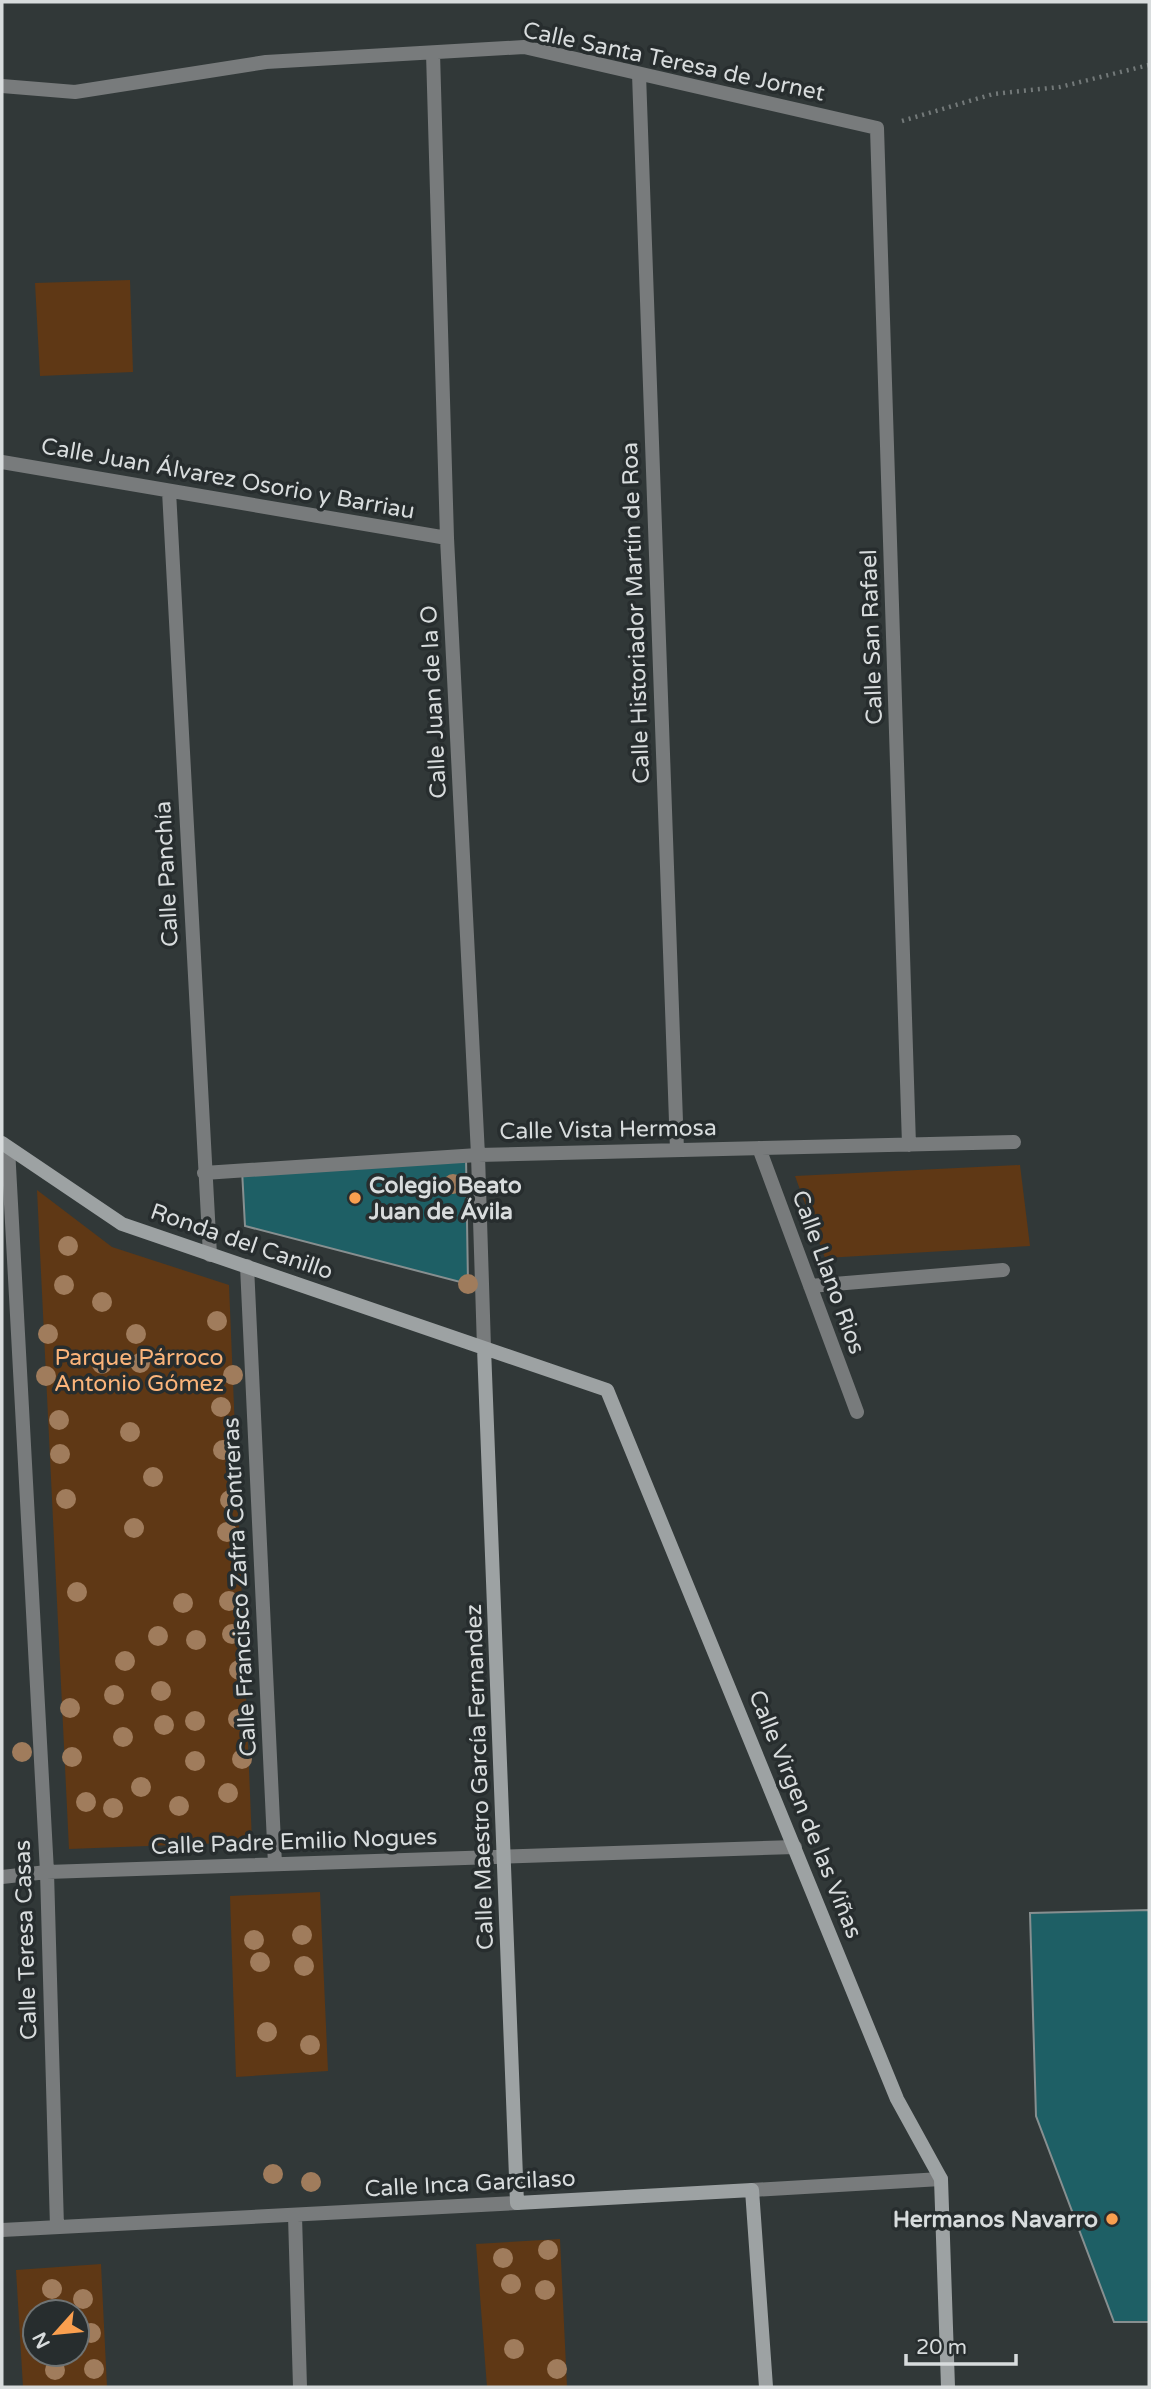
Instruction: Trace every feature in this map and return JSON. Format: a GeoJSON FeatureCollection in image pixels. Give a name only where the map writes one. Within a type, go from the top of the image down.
{"type":"FeatureCollection","features":[{"type":"Feature","properties":{"kind":"street","name":"Calle Santa Teresa de Jornet"},"geometry":{"type":"LineString","coordinates":[[2,86],[75,92],[266,62],[524,47],[877,128]]}},
{"type":"Feature","properties":{"kind":"street","name":"Calle Juan de la O"},"geometry":{"type":"LineString","coordinates":[[433,53],[447,538],[478,1155],[484,1348]]}},
{"type":"Feature","properties":{"kind":"street","name":"Calle Historiador Martín de Roa"},"geometry":{"type":"LineString","coordinates":[[639,74],[677,1150]]}},
{"type":"Feature","properties":{"kind":"street","name":"Calle San Rafael"},"geometry":{"type":"LineString","coordinates":[[877,128],[909,1145]]}},
{"type":"Feature","properties":{"kind":"street","name":"Calle Juan Álvarez Osorio y Barriau"},"geometry":{"type":"LineString","coordinates":[[2,462],[447,538]]}},
{"type":"Feature","properties":{"kind":"street","name":"Calle Panchía"},"geometry":{"type":"LineString","coordinates":[[169,491],[210,1255]]}},
{"type":"Feature","properties":{"kind":"street","name":"Calle Vista Hermosa"},"geometry":{"type":"LineString","coordinates":[[205,1173],[478,1155],[1014,1142]]}},
{"type":"Feature","properties":{"kind":"street","name":"Ronda del Canillo"},"geometry":{"type":"LineString","coordinates":[[5,1145],[122,1224],[484,1348]]}},
{"type":"Feature","properties":{"kind":"street","name":"Calle Teresa Casas"},"geometry":{"type":"LineString","coordinates":[[5,1145],[47,1872],[57,2227]]}},
{"type":"Feature","properties":{"kind":"street","name":"Calle Llano Rios"},"geometry":{"type":"LineString","coordinates":[[759,1148],[857,1412]]}},
{"type":"Feature","properties":{"kind":"street","name":"Calle Francisco Zafra Contreras"},"geometry":{"type":"LineString","coordinates":[[247,1266],[275,1864]]}},
{"type":"Feature","properties":{"kind":"street"},"geometry":{"type":"LineString","coordinates":[[810,1286],[1003,1270]]}},
{"type":"Feature","properties":{"kind":"street","name":"Calle Virgen de las Viñas"},"geometry":{"type":"LineString","coordinates":[[484,1348],[607,1390],[897,2099],[941,2179],[947,2387]]}},
{"type":"Feature","properties":{"kind":"street","name":"Calle Maestro García Fernandez"},"geometry":{"type":"LineString","coordinates":[[484,1348],[517,2203]]}},
{"type":"Feature","properties":{"kind":"street","name":"Calle Padre Emilio Nogues"},"geometry":{"type":"LineString","coordinates":[[2,1877],[47,1872],[794,1847]]}},
{"type":"Feature","properties":{"kind":"street","name":"Calle Inca Garcilaso"},"geometry":{"type":"LineString","coordinates":[[2,2230],[941,2179]]}},
{"type":"Feature","properties":{"kind":"street"},"geometry":{"type":"LineString","coordinates":[[752,2190],[766,2387]]}},
{"type":"Feature","properties":{"kind":"street"},"geometry":{"type":"LineString","coordinates":[[295,2216],[300,2387]]}},
{"type":"Feature","properties":{"kind":"path"},"geometry":{"type":"LineString","coordinates":[[877,128],[993,94],[1060,87],[1149,65]]}},
{"type":"Feature","properties":{"kind":"green space"},"geometry":{"type":"Polygon","coordinates":[[[130,280],[133,372],[40,376],[35,283],[130,280]]]}},
{"type":"Feature","properties":{"kind":"green space"},"geometry":{"type":"Polygon","coordinates":[[[1020,1165],[1030,1246],[825,1258],[795,1176],[1020,1165]]]}},
{"type":"Feature","properties":{"kind":"green space","name":"Parque Párroco Antonio Gómez"},"geometry":{"type":"Polygon","coordinates":[[[37,1190],[112,1247],[229,1285],[252,1842],[69,1849],[37,1190]]]}},
{"type":"Feature","properties":{"kind":"green space"},"geometry":{"type":"Polygon","coordinates":[[[320,1892],[328,2071],[236,2077],[230,1896],[320,1892]]]}},
{"type":"Feature","properties":{"kind":"green space"},"geometry":{"type":"Polygon","coordinates":[[[560,2239],[567,2387],[487,2387],[476,2244],[560,2239]]]}},
{"type":"Feature","properties":{"kind":"green space"},"geometry":{"type":"Polygon","coordinates":[[[101,2264],[107,2387],[23,2387],[22,2368],[91,2368],[91,2298],[21,2298],[21,2354],[16,2270],[101,2264]]]}},
{"type":"Feature","properties":{"kind":"building","name":"Colegio Beato Juan de Ávila"},"geometry":{"type":"Polygon","coordinates":[[[466,1156],[468,1284],[245,1226],[242,1170],[466,1156]]]}},
{"type":"Feature","properties":{"kind":"building","name":"Hermanos Navarro"},"geometry":{"type":"Polygon","coordinates":[[[1149,1910],[1149,2322],[1114,2322],[1036,2116],[1030,1913],[1149,1910]]]}},
{"type":"Feature","properties":{"kind":"place","name":"Colegio Beato Juan de Ávila"},"geometry":{"type":"Point","coordinates":[355,1198]}},
{"type":"Feature","properties":{"kind":"place","name":"Hermanos Navarro"},"geometry":{"type":"Point","coordinates":[1112,2219]}}]}
